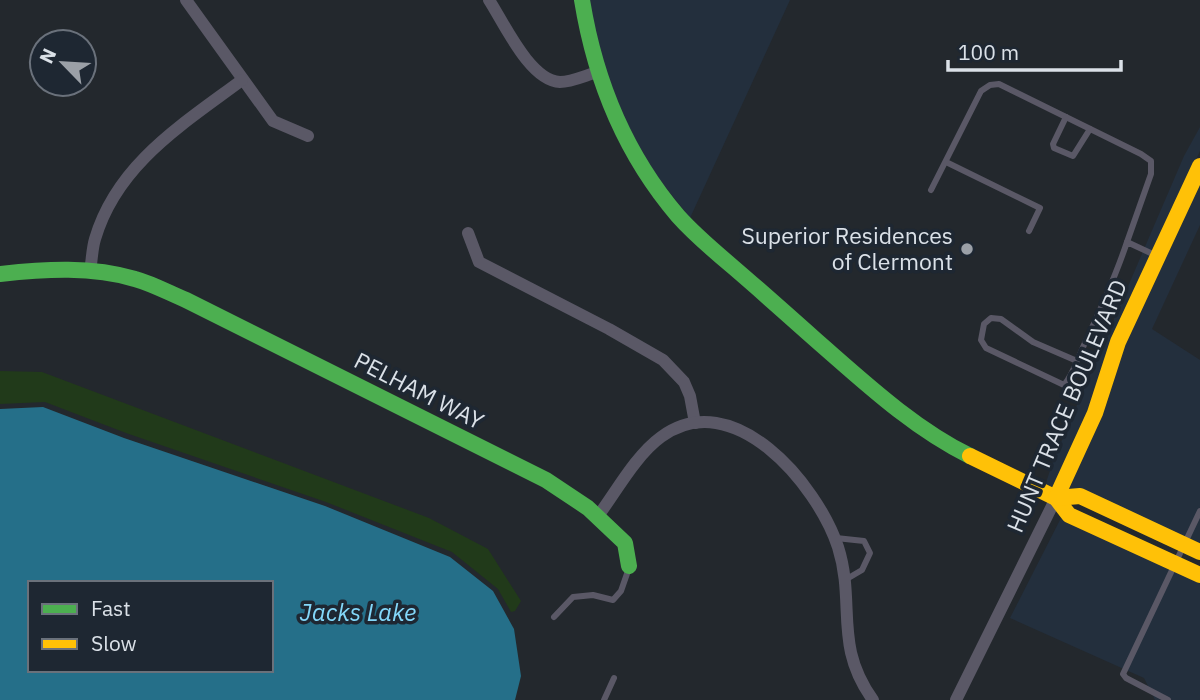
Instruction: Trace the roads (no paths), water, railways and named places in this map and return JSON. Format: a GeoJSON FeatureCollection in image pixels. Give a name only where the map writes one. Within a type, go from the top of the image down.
{"type":"FeatureCollection","features":[{"type":"Feature","properties":{"kind":"street"},"geometry":{"type":"LineString","coordinates":[[186,0],[273,121],[307,136]]}},
{"type":"Feature","properties":{"kind":"street"},"geometry":{"type":"LineString","coordinates":[[489,0],[531,66],[545,79],[561,82],[598,72]]}},
{"type":"Feature","properties":{"kind":"street"},"geometry":{"type":"LineString","coordinates":[[582,0],[588,36],[609,105],[641,167],[679,217],[719,255],[875,391],[923,427],[960,451],[1056,498],[1069,515],[1200,575]]}},
{"type":"Feature","properties":{"kind":"street"},"geometry":{"type":"LineString","coordinates":[[90,271],[95,239],[127,176],[155,146],[242,80]]}},
{"type":"Feature","properties":{"kind":"street","name":"HUNT TRACE BOULEVARD"},"geometry":{"type":"LineString","coordinates":[[956,700],[1056,498],[1095,412],[1118,342],[1200,166]]}},
{"type":"Feature","properties":{"kind":"street"},"geometry":{"type":"LineString","coordinates":[[468,233],[479,262],[663,360],[684,382],[690,396],[695,423]]}},
{"type":"Feature","properties":{"kind":"street","name":"PELHAM WAY"},"geometry":{"type":"LineString","coordinates":[[0,274],[36,269],[90,271],[135,279],[186,300],[568,493],[598,516],[625,543],[629,566]]}},
{"type":"Feature","properties":{"kind":"street"},"geometry":{"type":"LineString","coordinates":[[598,516],[649,447],[673,430],[695,423],[724,424],[737,428],[760,442],[795,474],[809,491],[820,507],[834,538],[844,581],[849,648],[860,681],[873,700]]}},
{"type":"Feature","properties":{"kind":"street"},"geometry":{"type":"LineString","coordinates":[[1056,498],[1080,496],[1200,552]]}},
{"type":"Feature","properties":{"kind":"lane"},"geometry":{"type":"LineString","coordinates":[[932,190],[981,91],[990,85],[999,84],[1151,161],[1151,174],[1113,284],[1077,361],[1067,382],[1060,385],[986,348],[981,340],[982,330],[991,318],[1001,319],[1033,342],[1077,361]]}},
{"type":"Feature","properties":{"kind":"lane"},"geometry":{"type":"LineString","coordinates":[[1066,117],[1054,148],[1073,156],[1090,129]]}},
{"type":"Feature","properties":{"kind":"lane"},"geometry":{"type":"LineString","coordinates":[[946,162],[1040,208],[1029,232]]}},
{"type":"Feature","properties":{"kind":"lane"},"geometry":{"type":"LineString","coordinates":[[1127,242],[1157,257]]}},
{"type":"Feature","properties":{"kind":"lane"},"geometry":{"type":"LineString","coordinates":[[1168,700],[1123,674],[1200,511]]}},
{"type":"Feature","properties":{"kind":"lane"},"geometry":{"type":"LineString","coordinates":[[834,538],[864,541],[870,553],[862,570],[844,581]]}},
{"type":"Feature","properties":{"kind":"lane"},"geometry":{"type":"LineString","coordinates":[[554,617],[573,597],[593,596],[614,600],[621,591],[629,566]]}},
{"type":"Feature","properties":{"kind":"lane"},"geometry":{"type":"LineString","coordinates":[[604,700],[614,678]]}},
{"type":"Feature","properties":{"kind":"water","name":"Jacks Lake"},"geometry":{"type":"Polygon","coordinates":[[[43,407],[124,438],[325,506],[450,557],[493,591],[514,629],[521,676],[515,700],[0,700],[0,409],[43,407]]]}},
{"type":"Feature","properties":{"kind":"place","name":"Superior Residences of Clermont"},"geometry":{"type":"Point","coordinates":[967,249]}}]}
